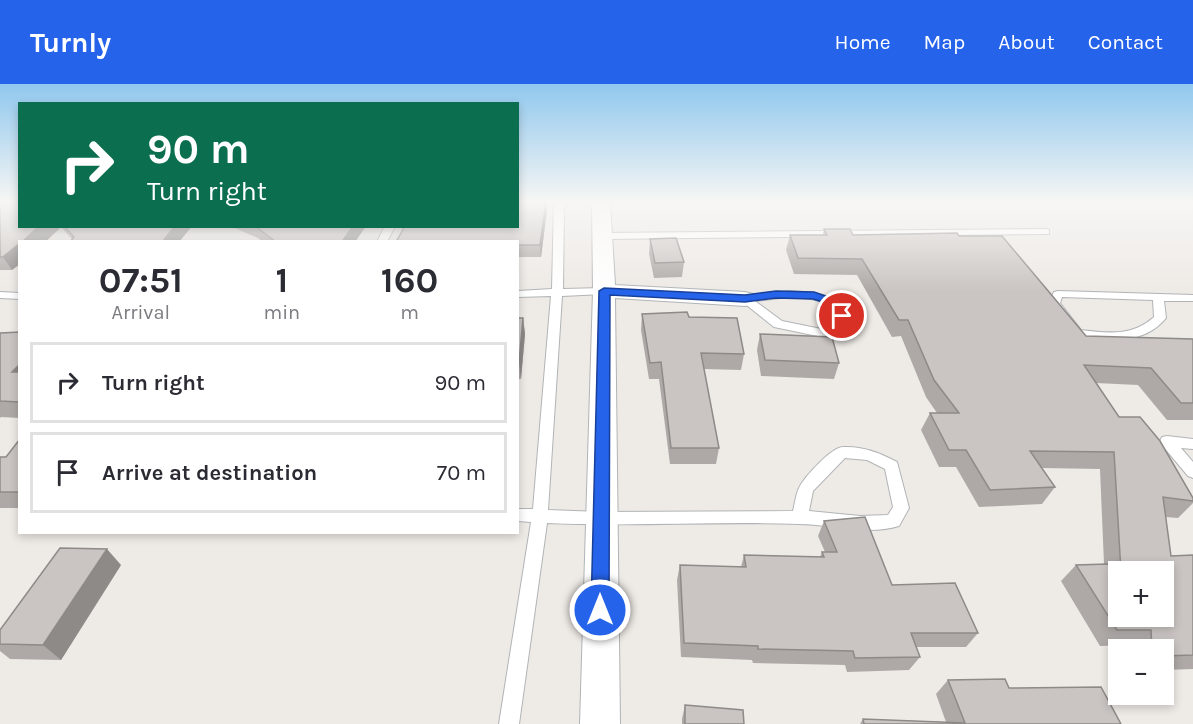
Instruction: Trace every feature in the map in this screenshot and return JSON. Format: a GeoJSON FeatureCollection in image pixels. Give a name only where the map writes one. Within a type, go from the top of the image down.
{"type":"FeatureCollection","features":[{"type":"Feature","properties":{"kind":"street"},"geometry":{"type":"LineString","coordinates":[[600,724],[600,519],[604,291],[602,231]]}},
{"type":"Feature","properties":{"kind":"street"},"geometry":{"type":"LineString","coordinates":[[604,291],[745,299]]}},
{"type":"Feature","properties":{"kind":"lane"},"geometry":{"type":"LineString","coordinates":[[509,724],[540,516],[559,231]]}},
{"type":"Feature","properties":{"kind":"lane"},"geometry":{"type":"LineString","coordinates":[[602,236],[1046,232]]}},
{"type":"Feature","properties":{"kind":"lane"},"geometry":{"type":"LineString","coordinates":[[519,294],[604,291]]}},
{"type":"Feature","properties":{"kind":"lane"},"geometry":{"type":"LineString","coordinates":[[776,294],[814,295],[833,302],[842,316],[842,331],[832,335],[778,324],[745,299],[776,294]]}},
{"type":"Feature","properties":{"kind":"lane"},"geometry":{"type":"LineString","coordinates":[[1158,297],[1160,318],[1149,330],[1125,337],[1077,333],[1054,303],[1058,294],[1193,298]]}},
{"type":"Feature","properties":{"kind":"lane"},"geometry":{"type":"LineString","coordinates":[[0,295],[18,296]]}},
{"type":"Feature","properties":{"kind":"lane"},"geometry":{"type":"LineString","coordinates":[[1193,444],[1167,441],[1193,472]]}},
{"type":"Feature","properties":{"kind":"lane"},"geometry":{"type":"LineString","coordinates":[[519,515],[600,519],[800,517],[860,522],[893,521],[901,508],[892,466],[870,455],[842,452],[806,489],[800,517]]}},
{"type":"Feature","properties":{"kind":"building"},"geometry":{"type":"Polygon","coordinates":[[[0,231],[34,231],[24,240],[18,240],[18,245],[0,257],[0,231]]]}},
{"type":"Feature","properties":{"kind":"building"},"geometry":{"type":"Polygon","coordinates":[[[68,231],[171,231],[164,240],[72,240],[74,237],[68,231]]]}},
{"type":"Feature","properties":{"kind":"building"},"geometry":{"type":"Polygon","coordinates":[[[261,231],[350,231],[343,240],[273,240],[261,231]]]}},
{"type":"Feature","properties":{"kind":"building"},"geometry":{"type":"Polygon","coordinates":[[[402,231],[542,231],[540,245],[519,245],[519,240],[397,240],[402,231]]]}},
{"type":"Feature","properties":{"kind":"building"},"geometry":{"type":"Polygon","coordinates":[[[825,231],[851,231],[853,235],[957,233],[959,236],[1002,236],[1086,336],[1193,339],[1193,403],[1181,403],[1151,368],[1084,365],[1119,417],[1140,417],[1160,441],[1193,498],[1193,501],[1163,497],[1171,556],[1193,555],[1193,655],[1174,656],[1174,639],[1151,639],[1151,630],[1117,630],[1115,627],[1174,627],[1174,561],[1120,561],[1114,452],[1030,451],[1055,487],[990,490],[966,450],[949,450],[930,413],[959,413],[934,380],[908,320],[899,320],[862,259],[798,258],[790,235],[827,235],[825,231]]]}},
{"type":"Feature","properties":{"kind":"building"},"geometry":{"type":"Polygon","coordinates":[[[676,238],[684,262],[655,263],[650,239],[676,238]]]}},
{"type":"Feature","properties":{"kind":"building"},"geometry":{"type":"Polygon","coordinates":[[[687,312],[689,317],[737,318],[744,354],[701,353],[719,448],[671,448],[661,362],[650,363],[642,314],[687,312]]]}},
{"type":"Feature","properties":{"kind":"building"},"geometry":{"type":"Polygon","coordinates":[[[519,318],[523,318],[519,363],[519,318]]]}},
{"type":"Feature","properties":{"kind":"building"},"geometry":{"type":"Polygon","coordinates":[[[18,332],[18,366],[12,372],[18,372],[18,402],[0,401],[0,333],[18,332]]]}},
{"type":"Feature","properties":{"kind":"building"},"geometry":{"type":"Polygon","coordinates":[[[760,334],[832,337],[839,363],[765,360],[760,334]]]}},
{"type":"Feature","properties":{"kind":"building"},"geometry":{"type":"Polygon","coordinates":[[[18,442],[18,492],[0,492],[0,457],[6,457],[18,442]]]}},
{"type":"Feature","properties":{"kind":"building"},"geometry":{"type":"Polygon","coordinates":[[[865,517],[892,585],[955,583],[978,633],[911,633],[920,657],[855,658],[853,651],[758,649],[758,646],[684,643],[680,565],[746,567],[744,555],[824,557],[822,552],[837,552],[824,521],[865,517]]]}},
{"type":"Feature","properties":{"kind":"building"},"geometry":{"type":"Polygon","coordinates":[[[60,548],[107,549],[43,645],[0,644],[0,630],[60,548]]]}},
{"type":"Feature","properties":{"kind":"building"},"geometry":{"type":"Polygon","coordinates":[[[1108,564],[1108,616],[1076,565],[1108,564]]]}},
{"type":"Feature","properties":{"kind":"building"},"geometry":{"type":"Polygon","coordinates":[[[1005,679],[1009,688],[1101,687],[1108,700],[1108,705],[1111,705],[1121,724],[864,724],[863,719],[965,723],[948,680],[1005,679]]]}},
{"type":"Feature","properties":{"kind":"building"},"geometry":{"type":"Polygon","coordinates":[[[685,705],[743,710],[744,724],[685,724],[685,705]]]}},
{"type":"Feature","properties":{"kind":"route"},"geometry":{"type":"LineString","coordinates":[[600,610],[604,291],[745,299],[776,294],[814,295],[833,302],[842,316]]}}]}
